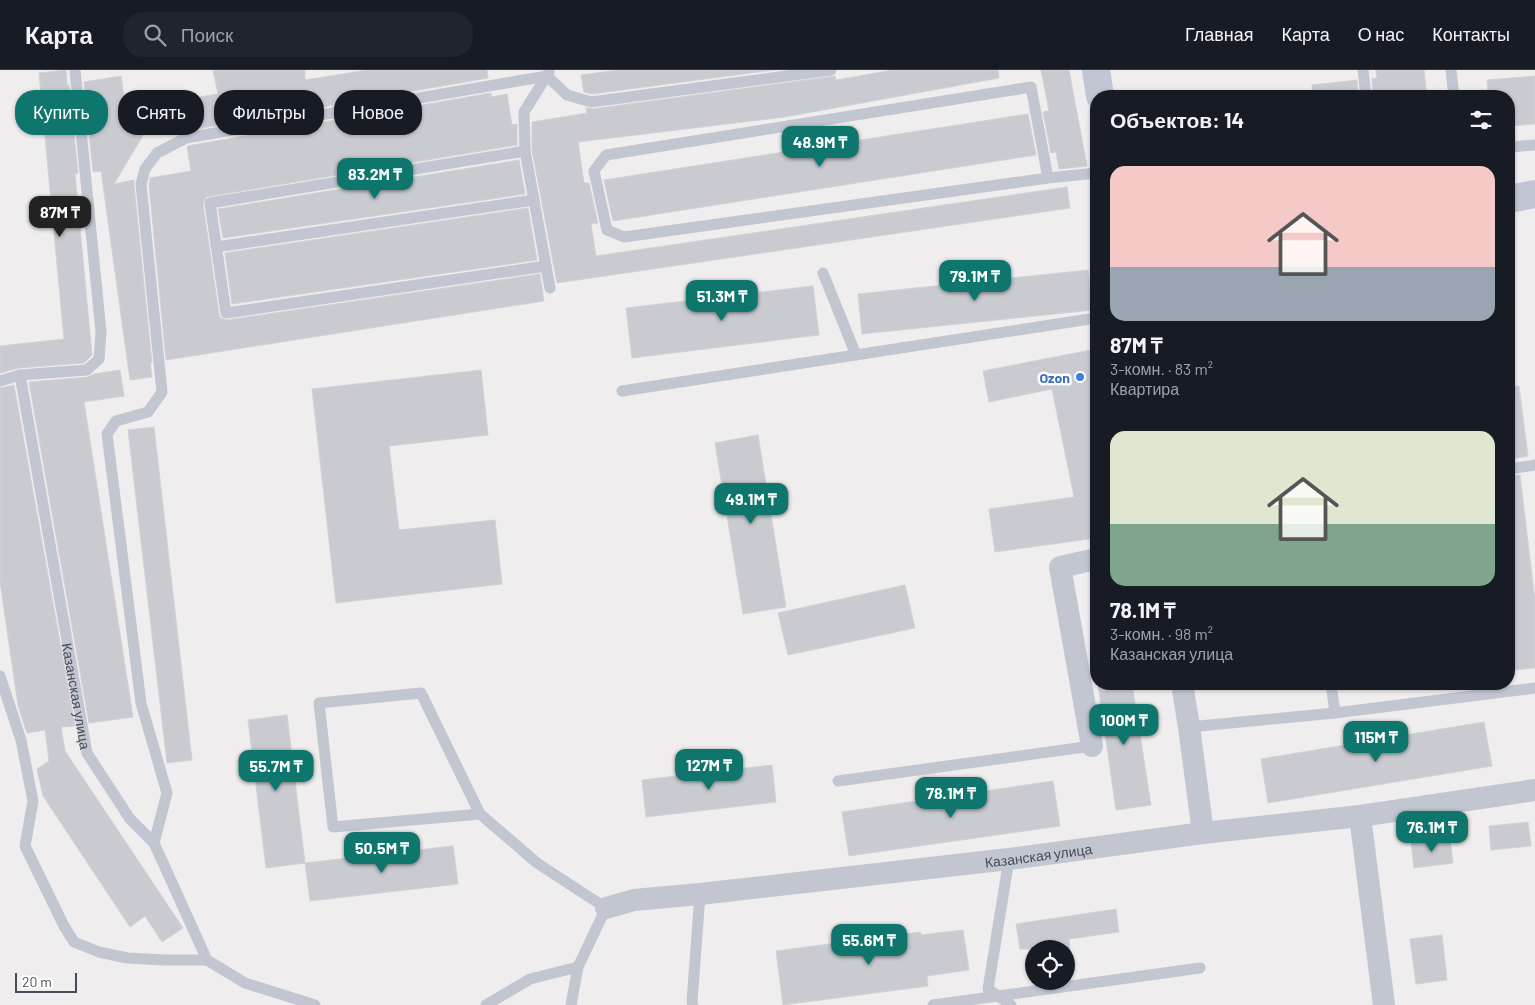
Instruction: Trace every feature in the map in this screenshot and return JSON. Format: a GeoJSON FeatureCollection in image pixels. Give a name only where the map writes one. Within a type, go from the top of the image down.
{"type":"FeatureCollection","features":[{"type":"Feature","properties":{"kind":"street"},"geometry":{"type":"LineString","coordinates":[[1096,70],[1099,90]]}},
{"type":"Feature","properties":{"kind":"street"},"geometry":{"type":"LineString","coordinates":[[1515,198],[1535,194]]}},
{"type":"Feature","properties":{"kind":"street"},"geometry":{"type":"LineString","coordinates":[[1090,560],[1060,567],[1092,746]]}},
{"type":"Feature","properties":{"kind":"street"},"geometry":{"type":"LineString","coordinates":[[1183,690],[1203,833]]}},
{"type":"Feature","properties":{"kind":"street","name":"Казанская улица"},"geometry":{"type":"LineString","coordinates":[[606,908],[634,900],[1009,859],[1203,833],[1360,816],[1535,790]]}},
{"type":"Feature","properties":{"kind":"street"},"geometry":{"type":"LineString","coordinates":[[1360,816],[1384,1005]]}},
{"type":"Feature","properties":{"kind":"lane"},"geometry":{"type":"LineString","coordinates":[[0,381],[20,376],[87,370],[99,360],[100,332],[75,70]]}},
{"type":"Feature","properties":{"kind":"lane"},"geometry":{"type":"LineString","coordinates":[[548,73],[567,95],[591,102],[831,70]]}},
{"type":"Feature","properties":{"kind":"lane"},"geometry":{"type":"LineString","coordinates":[[1363,70],[1365,90]]}},
{"type":"Feature","properties":{"kind":"lane"},"geometry":{"type":"LineString","coordinates":[[1451,70],[1453,90]]}},
{"type":"Feature","properties":{"kind":"lane"},"geometry":{"type":"LineString","coordinates":[[548,73],[524,112],[525,151],[550,288]]}},
{"type":"Feature","properties":{"kind":"lane"},"geometry":{"type":"LineString","coordinates":[[154,843],[166,793],[141,703],[108,434],[116,421],[148,412],[162,392],[141,184],[145,168],[156,153],[186,138],[548,73]]}},
{"type":"Feature","properties":{"kind":"lane"},"geometry":{"type":"LineString","coordinates":[[1048,178],[1030,87],[606,155],[594,171],[607,230],[624,237],[1090,174]]}},
{"type":"Feature","properties":{"kind":"lane"},"geometry":{"type":"LineString","coordinates":[[1515,147],[1535,145]]}},
{"type":"Feature","properties":{"kind":"lane"},"geometry":{"type":"LineString","coordinates":[[525,151],[210,203],[226,313],[546,266]]}},
{"type":"Feature","properties":{"kind":"lane"},"geometry":{"type":"LineString","coordinates":[[216,248],[534,200]]}},
{"type":"Feature","properties":{"kind":"lane"},"geometry":{"type":"LineString","coordinates":[[823,273],[856,355]]}},
{"type":"Feature","properties":{"kind":"lane"},"geometry":{"type":"LineString","coordinates":[[622,391],[1090,319]]}},
{"type":"Feature","properties":{"kind":"lane","name":"Казанская улица"},"geometry":{"type":"LineString","coordinates":[[20,376],[87,752],[130,818],[154,843],[207,960]]}},
{"type":"Feature","properties":{"kind":"lane"},"geometry":{"type":"LineString","coordinates":[[1515,468],[1535,465]]}},
{"type":"Feature","properties":{"kind":"lane"},"geometry":{"type":"LineString","coordinates":[[0,676],[21,740],[33,800],[25,846],[64,926],[74,942],[99,952],[127,958],[207,960],[245,982],[316,1005]]}},
{"type":"Feature","properties":{"kind":"lane"},"geometry":{"type":"LineString","coordinates":[[1189,727],[1335,713],[1535,688]]}},
{"type":"Feature","properties":{"kind":"lane"},"geometry":{"type":"LineString","coordinates":[[1332,690],[1335,713]]}},
{"type":"Feature","properties":{"kind":"lane"},"geometry":{"type":"LineString","coordinates":[[480,814],[333,827],[319,703],[421,692],[480,814],[537,863],[606,908],[578,967],[571,1005]]}},
{"type":"Feature","properties":{"kind":"lane"},"geometry":{"type":"LineString","coordinates":[[838,781],[1092,746]]}},
{"type":"Feature","properties":{"kind":"lane"},"geometry":{"type":"LineString","coordinates":[[1009,859],[988,988],[1010,1005]]}},
{"type":"Feature","properties":{"kind":"lane"},"geometry":{"type":"LineString","coordinates":[[691,1004],[700,894]]}},
{"type":"Feature","properties":{"kind":"lane"},"geometry":{"type":"LineString","coordinates":[[486,1005],[530,979],[578,967]]}},
{"type":"Feature","properties":{"kind":"lane"},"geometry":{"type":"LineString","coordinates":[[933,1005],[1200,968]]}},
{"type":"Feature","properties":{"kind":"building"},"geometry":{"type":"Polygon","coordinates":[[[66,70],[67,85],[69,85],[70,90],[41,90],[39,73],[66,70]]]}},
{"type":"Feature","properties":{"kind":"building"},"geometry":{"type":"Polygon","coordinates":[[[213,70],[305,70],[305,80],[367,70],[487,70],[488,78],[419,90],[334,90],[334,105],[324,107],[324,90],[217,90],[213,70]]]}},
{"type":"Feature","properties":{"kind":"building"},"geometry":{"type":"Polygon","coordinates":[[[619,70],[774,70],[592,94],[584,92],[581,75],[619,70]]]}},
{"type":"Feature","properties":{"kind":"building"},"geometry":{"type":"Polygon","coordinates":[[[893,70],[998,70],[999,78],[785,117],[578,142],[584,183],[589,183],[598,223],[591,224],[596,256],[1067,187],[1070,208],[557,283],[532,150],[532,122],[587,113],[586,108],[592,109],[835,76],[836,80],[893,70]]]}},
{"type":"Feature","properties":{"kind":"building"},"geometry":{"type":"Polygon","coordinates":[[[1041,70],[1069,70],[1087,166],[1059,169],[1056,152],[1051,153],[1043,112],[1049,111],[1041,70]]]}},
{"type":"Feature","properties":{"kind":"building"},"geometry":{"type":"Polygon","coordinates":[[[1376,70],[1424,70],[1426,90],[1373,90],[1372,79],[1377,78],[1376,70]]]}},
{"type":"Feature","properties":{"kind":"building"},"geometry":{"type":"Polygon","coordinates":[[[121,76],[123,90],[118,90],[118,135],[143,135],[114,184],[134,180],[152,363],[150,363],[152,377],[130,380],[101,171],[93,172],[89,135],[108,135],[108,90],[85,90],[84,82],[121,76]]]}},
{"type":"Feature","properties":{"kind":"building"},"geometry":{"type":"Polygon","coordinates":[[[1535,76],[1535,124],[1515,126],[1515,90],[1488,90],[1487,80],[1535,76]]]}},
{"type":"Feature","properties":{"kind":"building"},"geometry":{"type":"Polygon","coordinates":[[[1357,80],[1358,90],[1312,90],[1312,85],[1357,80]]]}},
{"type":"Feature","properties":{"kind":"building"},"geometry":{"type":"Polygon","coordinates":[[[491,93],[491,97],[507,94],[512,125],[517,124],[517,145],[206,197],[203,204],[220,318],[227,320],[540,274],[544,301],[166,360],[149,185],[150,178],[191,171],[187,146],[250,135],[324,135],[324,122],[334,120],[334,135],[422,135],[422,105],[491,93]]]}},
{"type":"Feature","properties":{"kind":"building"},"geometry":{"type":"Polygon","coordinates":[[[214,95],[214,126],[204,128],[204,96],[214,95]]]}},
{"type":"Feature","properties":{"kind":"building"},"geometry":{"type":"Polygon","coordinates":[[[1028,114],[1036,155],[613,221],[604,180],[1028,114]]]}},
{"type":"Feature","properties":{"kind":"building"},"geometry":{"type":"Polygon","coordinates":[[[45,135],[74,135],[78,173],[75,174],[92,355],[84,363],[19,368],[0,373],[0,346],[64,339],[45,135]]]}},
{"type":"Feature","properties":{"kind":"building"},"geometry":{"type":"Polygon","coordinates":[[[519,160],[525,194],[223,238],[218,209],[519,160]]]}},
{"type":"Feature","properties":{"kind":"building"},"geometry":{"type":"Polygon","coordinates":[[[528,208],[537,260],[232,304],[225,253],[528,208]]]}},
{"type":"Feature","properties":{"kind":"building"},"geometry":{"type":"Polygon","coordinates":[[[1088,270],[1090,310],[862,334],[858,294],[1088,270]]]}},
{"type":"Feature","properties":{"kind":"building"},"geometry":{"type":"Polygon","coordinates":[[[813,286],[819,335],[632,358],[626,308],[813,286]]]}},
{"type":"Feature","properties":{"kind":"building"},"geometry":{"type":"Polygon","coordinates":[[[1090,350],[1090,539],[995,552],[989,509],[1074,497],[1052,389],[989,402],[983,371],[1090,350]]]}},
{"type":"Feature","properties":{"kind":"building"},"geometry":{"type":"Polygon","coordinates":[[[120,370],[124,396],[84,402],[133,717],[89,723],[29,382],[88,377],[94,374],[120,370]]]}},
{"type":"Feature","properties":{"kind":"building"},"geometry":{"type":"Polygon","coordinates":[[[481,370],[488,435],[389,446],[399,530],[495,520],[502,584],[336,603],[312,389],[481,370]]]}},
{"type":"Feature","properties":{"kind":"building"},"geometry":{"type":"Polygon","coordinates":[[[14,385],[75,726],[61,727],[65,751],[183,928],[162,942],[145,916],[130,927],[43,796],[37,769],[49,761],[45,730],[27,733],[18,705],[0,582],[0,388],[14,385]]]}},
{"type":"Feature","properties":{"kind":"building"},"geometry":{"type":"Polygon","coordinates":[[[1515,386],[1519,386],[1528,456],[1515,458],[1515,386]]]}},
{"type":"Feature","properties":{"kind":"building"},"geometry":{"type":"Polygon","coordinates":[[[154,427],[192,760],[167,763],[128,430],[154,427]]]}},
{"type":"Feature","properties":{"kind":"building"},"geometry":{"type":"Polygon","coordinates":[[[758,435],[786,607],[743,614],[715,443],[758,435]]]}},
{"type":"Feature","properties":{"kind":"building"},"geometry":{"type":"Polygon","coordinates":[[[1515,475],[1520,475],[1535,601],[1535,668],[1515,670],[1515,475]]]}},
{"type":"Feature","properties":{"kind":"building"},"geometry":{"type":"Polygon","coordinates":[[[905,585],[915,628],[788,655],[778,613],[905,585]]]}},
{"type":"Feature","properties":{"kind":"building"},"geometry":{"type":"Polygon","coordinates":[[[1099,690],[1133,690],[1151,805],[1116,810],[1099,690]]]}},
{"type":"Feature","properties":{"kind":"building"},"geometry":{"type":"Polygon","coordinates":[[[287,715],[305,863],[266,868],[248,720],[287,715]]]}},
{"type":"Feature","properties":{"kind":"building"},"geometry":{"type":"Polygon","coordinates":[[[1484,722],[1492,766],[1268,803],[1261,759],[1484,722]]]}},
{"type":"Feature","properties":{"kind":"building"},"geometry":{"type":"Polygon","coordinates":[[[772,765],[776,802],[646,817],[642,780],[772,765]]]}},
{"type":"Feature","properties":{"kind":"building"},"geometry":{"type":"Polygon","coordinates":[[[1053,781],[1060,826],[849,856],[842,812],[1053,781]]]}},
{"type":"Feature","properties":{"kind":"building"},"geometry":{"type":"Polygon","coordinates":[[[1528,822],[1531,846],[1491,850],[1489,826],[1528,822]]]}},
{"type":"Feature","properties":{"kind":"building"},"geometry":{"type":"Polygon","coordinates":[[[1450,839],[1453,863],[1414,868],[1411,843],[1450,839]]]}},
{"type":"Feature","properties":{"kind":"building"},"geometry":{"type":"Polygon","coordinates":[[[453,846],[458,884],[310,901],[305,863],[453,846]]]}},
{"type":"Feature","properties":{"kind":"building"},"geometry":{"type":"Polygon","coordinates":[[[1116,909],[1119,932],[1069,940],[1025,940],[1025,949],[1020,949],[1016,924],[1116,909]]]}},
{"type":"Feature","properties":{"kind":"building"},"geometry":{"type":"Polygon","coordinates":[[[963,930],[969,970],[927,976],[928,986],[783,1005],[776,951],[921,932],[921,935],[963,930]]]}},
{"type":"Feature","properties":{"kind":"building"},"geometry":{"type":"Polygon","coordinates":[[[1442,935],[1447,980],[1416,984],[1410,939],[1442,935]]]}},
{"type":"Feature","properties":{"kind":"place","name":"Ozon"},"geometry":{"type":"Point","coordinates":[1080,377]}}]}
